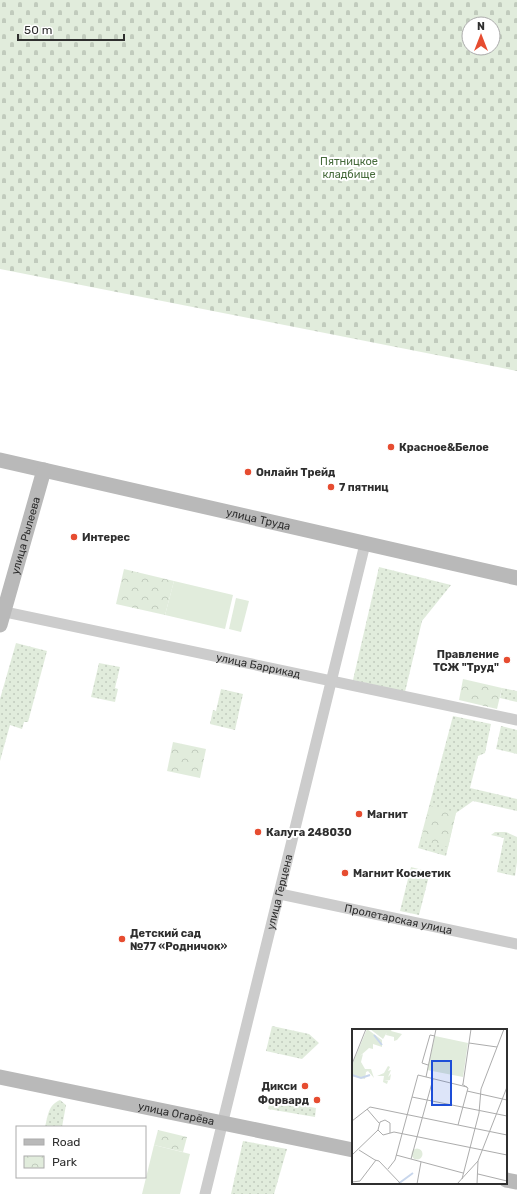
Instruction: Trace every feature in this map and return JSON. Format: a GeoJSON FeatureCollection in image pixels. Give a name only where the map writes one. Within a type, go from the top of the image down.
{"type":"FeatureCollection","features":[{"type":"Feature","properties":{"kind":"street","name":"улица Труда"},"geometry":{"type":"LineString","coordinates":[[0,460],[517,578]]}},
{"type":"Feature","properties":{"kind":"street","name":"улица Рылеева"},"geometry":{"type":"LineString","coordinates":[[1,616],[44,470]]}},
{"type":"Feature","properties":{"kind":"street","name":"улица Герцена"},"geometry":{"type":"LineString","coordinates":[[205,1194],[365,544]]}},
{"type":"Feature","properties":{"kind":"street","name":"улица Баррикад"},"geometry":{"type":"LineString","coordinates":[[1,616],[332,681],[517,720]]}},
{"type":"Feature","properties":{"kind":"street","name":"Пролетарская улица"},"geometry":{"type":"LineString","coordinates":[[280,894],[517,944]]}},
{"type":"Feature","properties":{"kind":"street","name":"улица Огарёва"},"geometry":{"type":"LineString","coordinates":[[0,1077],[352,1150]]}},
{"type":"Feature","properties":{"kind":"street"},"geometry":{"type":"LineString","coordinates":[[507,1180],[517,1182]]}},
{"type":"Feature","properties":{"kind":"green space","name":"Пятницкое кладбище"},"geometry":{"type":"Polygon","coordinates":[[[0,0],[517,0],[517,371],[0,269],[0,0]]]}},
{"type":"Feature","properties":{"kind":"green space"},"geometry":{"type":"Polygon","coordinates":[[[379,567],[451,585],[422,621],[405,692],[353,680],[379,567]]]}},
{"type":"Feature","properties":{"kind":"green space"},"geometry":{"type":"Polygon","coordinates":[[[124,569],[174,581],[165,615],[116,604],[124,569]]]}},
{"type":"Feature","properties":{"kind":"green space"},"geometry":{"type":"Polygon","coordinates":[[[174,581],[233,595],[225,629],[165,615],[174,581]]]}},
{"type":"Feature","properties":{"kind":"green space"},"geometry":{"type":"Polygon","coordinates":[[[236,598],[249,601],[241,632],[229,629],[236,598]]]}},
{"type":"Feature","properties":{"kind":"green space"},"geometry":{"type":"Polygon","coordinates":[[[16,643],[47,651],[28,722],[24,722],[22,729],[10,725],[0,761],[0,699],[16,643]]]}},
{"type":"Feature","properties":{"kind":"green space"},"geometry":{"type":"Polygon","coordinates":[[[99,663],[120,667],[115,688],[118,689],[115,702],[91,697],[99,663]]]}},
{"type":"Feature","properties":{"kind":"green space"},"geometry":{"type":"Polygon","coordinates":[[[463,679],[502,688],[497,709],[459,700],[463,679]]]}},
{"type":"Feature","properties":{"kind":"green space"},"geometry":{"type":"Polygon","coordinates":[[[502,688],[517,691],[517,702],[500,698],[502,688]]]}},
{"type":"Feature","properties":{"kind":"green space"},"geometry":{"type":"Polygon","coordinates":[[[221,689],[243,694],[235,730],[210,724],[213,710],[216,711],[221,689]]]}},
{"type":"Feature","properties":{"kind":"green space"},"geometry":{"type":"Polygon","coordinates":[[[453,716],[491,724],[485,753],[478,756],[470,788],[517,799],[517,811],[473,801],[456,813],[446,856],[418,848],[453,716]]]}},
{"type":"Feature","properties":{"kind":"green space"},"geometry":{"type":"Polygon","coordinates":[[[501,726],[517,730],[517,754],[496,749],[501,726]]]}},
{"type":"Feature","properties":{"kind":"green space"},"geometry":{"type":"Polygon","coordinates":[[[173,742],[206,749],[200,778],[167,771],[173,742]]]}},
{"type":"Feature","properties":{"kind":"green space"},"geometry":{"type":"Polygon","coordinates":[[[430,806],[456,812],[448,847],[421,840],[430,806]]]}},
{"type":"Feature","properties":{"kind":"green space"},"geometry":{"type":"Polygon","coordinates":[[[495,832],[506,832],[517,837],[517,862],[515,876],[497,872],[504,838],[491,835],[495,832]]]}},
{"type":"Feature","properties":{"kind":"green space"},"geometry":{"type":"Polygon","coordinates":[[[411,867],[430,872],[419,915],[400,911],[411,867]]]}},
{"type":"Feature","properties":{"kind":"green space"},"geometry":{"type":"Polygon","coordinates":[[[272,1026],[309,1034],[319,1043],[302,1059],[266,1051],[272,1026]]]}},
{"type":"Feature","properties":{"kind":"green space"},"geometry":{"type":"Polygon","coordinates":[[[60,1100],[66,1105],[62,1126],[45,1126],[51,1108],[60,1100]]]}},
{"type":"Feature","properties":{"kind":"green space"},"geometry":{"type":"Polygon","coordinates":[[[270,1100],[316,1108],[315,1117],[268,1109],[270,1100]]]}},
{"type":"Feature","properties":{"kind":"green space"},"geometry":{"type":"Polygon","coordinates":[[[158,1130],[187,1137],[183,1152],[154,1145],[158,1130]]]}},
{"type":"Feature","properties":{"kind":"green space"},"geometry":{"type":"Polygon","coordinates":[[[243,1141],[287,1149],[274,1194],[231,1194],[243,1141]]]}},
{"type":"Feature","properties":{"kind":"green space"},"geometry":{"type":"Polygon","coordinates":[[[154,1145],[190,1154],[180,1194],[142,1194],[154,1145]]]}},
{"type":"Feature","properties":{"kind":"place","name":"Красное&Белое"},"geometry":{"type":"Point","coordinates":[391,447]}},
{"type":"Feature","properties":{"kind":"place","name":"Онлайн Трейд"},"geometry":{"type":"Point","coordinates":[248,472]}},
{"type":"Feature","properties":{"kind":"place","name":"7 пятниц"},"geometry":{"type":"Point","coordinates":[331,487]}},
{"type":"Feature","properties":{"kind":"place","name":"Интерес"},"geometry":{"type":"Point","coordinates":[74,537]}},
{"type":"Feature","properties":{"kind":"place","name":"Правление ТСЖ \"Труд\""},"geometry":{"type":"Point","coordinates":[507,660]}},
{"type":"Feature","properties":{"kind":"place","name":"Магнит"},"geometry":{"type":"Point","coordinates":[359,814]}},
{"type":"Feature","properties":{"kind":"place","name":"Калуга 248030"},"geometry":{"type":"Point","coordinates":[258,832]}},
{"type":"Feature","properties":{"kind":"place","name":"Магнит Косметик"},"geometry":{"type":"Point","coordinates":[345,873]}},
{"type":"Feature","properties":{"kind":"place","name":"Детский сад №77 «Родничок»"},"geometry":{"type":"Point","coordinates":[122,939]}},
{"type":"Feature","properties":{"kind":"place","name":"Дикси"},"geometry":{"type":"Point","coordinates":[305,1086]}},
{"type":"Feature","properties":{"kind":"place","name":"Форвард"},"geometry":{"type":"Point","coordinates":[317,1100]}}]}
